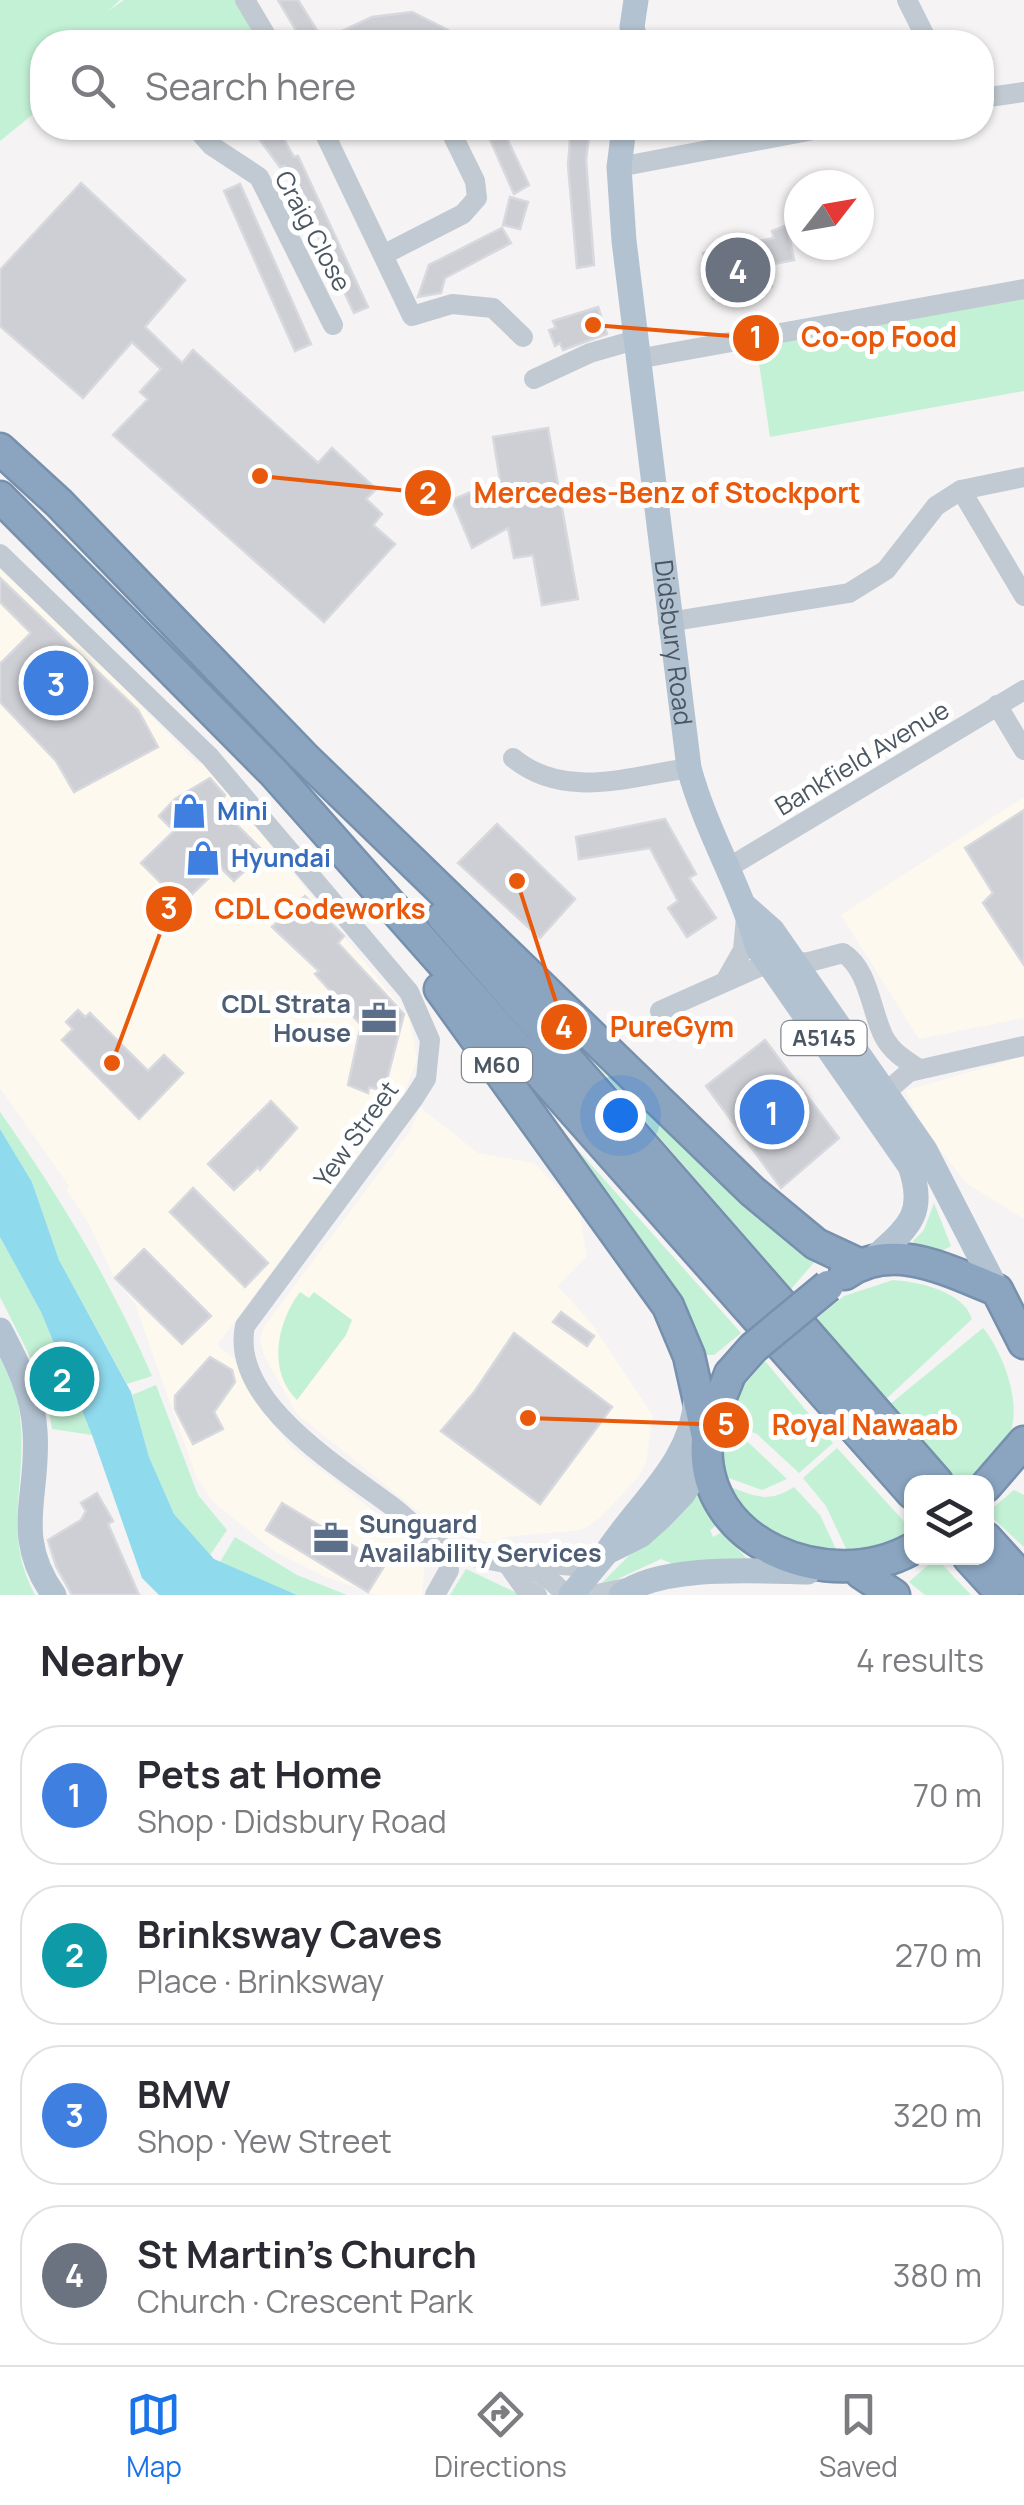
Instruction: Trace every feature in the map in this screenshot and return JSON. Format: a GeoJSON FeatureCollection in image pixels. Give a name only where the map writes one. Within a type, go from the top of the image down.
{"type":"FeatureCollection","features":[{"type":"Feature","properties":{"kind":"highway","name":"M60"},"geometry":{"type":"LineString","coordinates":[[0,448],[59,502],[304,756],[752,1191],[816,1244],[866,1261]]}},
{"type":"Feature","properties":{"kind":"highway","name":"M60"},"geometry":{"type":"LineString","coordinates":[[0,497],[274,773],[904,1484]]}},
{"type":"Feature","properties":{"kind":"highway","name":"M60"},"geometry":{"type":"LineString","coordinates":[[304,756],[931,1475]]}},
{"type":"Feature","properties":{"kind":"highway","name":"M60"},"geometry":{"type":"LineString","coordinates":[[274,773],[479,1042],[657,1289],[668,1306],[694,1380]]}},
{"type":"Feature","properties":{"kind":"highway"},"geometry":{"type":"LineString","coordinates":[[707,1445],[730,1374],[753,1348],[828,1286],[866,1261],[901,1258],[929,1264],[1009,1298],[1024,1343]]}},
{"type":"Feature","properties":{"kind":"highway"},"geometry":{"type":"LineString","coordinates":[[694,1380],[720,1498],[744,1534],[785,1563],[808,1572],[861,1573],[904,1555]]}},
{"type":"Feature","properties":{"kind":"highway"},"geometry":{"type":"LineString","coordinates":[[994,1479],[1024,1442]]}},
{"type":"Feature","properties":{"kind":"highway"},"geometry":{"type":"LineString","coordinates":[[994,1547],[1024,1580]]}},
{"type":"Feature","properties":{"kind":"highway"},"geometry":{"type":"LineString","coordinates":[[976,1565],[1003,1595]]}},
{"type":"Feature","properties":{"kind":"highway"},"geometry":{"type":"LineString","coordinates":[[861,1573],[894,1595]]}},
{"type":"Feature","properties":{"kind":"main road"},"geometry":{"type":"LineString","coordinates":[[633,30],[636,0]]}},
{"type":"Feature","properties":{"kind":"main road"},"geometry":{"type":"LineString","coordinates":[[640,30],[650,0]]}},
{"type":"Feature","properties":{"kind":"main road","name":"Didsbury Road"},"geometry":{"type":"LineString","coordinates":[[623,140],[620,168],[636,349],[688,768],[726,869],[746,907],[758,948],[910,1166],[919,1192],[911,1222],[866,1261]]}},
{"type":"Feature","properties":{"kind":"main road","name":"Didsbury Road"},"geometry":{"type":"LineString","coordinates":[[746,907],[772,930],[886,1092],[1009,1298]]}},
{"type":"Feature","properties":{"kind":"main road"},"geometry":{"type":"LineString","coordinates":[[0,1330],[28,1388],[34,1414],[36,1448],[29,1537],[36,1566],[54,1595]]}},
{"type":"Feature","properties":{"kind":"main road"},"geometry":{"type":"LineString","coordinates":[[568,1595],[662,1484],[686,1445],[694,1422],[694,1380]]}},
{"type":"Feature","properties":{"kind":"main road"},"geometry":{"type":"LineString","coordinates":[[600,1560],[660,1518],[682,1494],[707,1445]]}},
{"type":"Feature","properties":{"kind":"main road"},"geometry":{"type":"LineString","coordinates":[[626,1591],[678,1575],[808,1572]]}},
{"type":"Feature","properties":{"kind":"street"},"geometry":{"type":"LineString","coordinates":[[245,0],[263,30]]}},
{"type":"Feature","properties":{"kind":"street"},"geometry":{"type":"LineString","coordinates":[[917,4],[925,30]]}},
{"type":"Feature","properties":{"kind":"street"},"geometry":{"type":"LineString","coordinates":[[994,96],[1024,92]]}},
{"type":"Feature","properties":{"kind":"street","name":"Craig Close"},"geometry":{"type":"LineString","coordinates":[[207,140],[259,177],[333,326]]}},
{"type":"Feature","properties":{"kind":"street"},"geometry":{"type":"LineString","coordinates":[[328,140],[412,316],[452,304],[493,308],[524,337]]}},
{"type":"Feature","properties":{"kind":"street"},"geometry":{"type":"LineString","coordinates":[[385,254],[463,214],[478,198],[475,181],[455,140]]}},
{"type":"Feature","properties":{"kind":"street"},"geometry":{"type":"LineString","coordinates":[[620,168],[763,140]]}},
{"type":"Feature","properties":{"kind":"street"},"geometry":{"type":"LineString","coordinates":[[534,379],[590,353],[1024,289]]}},
{"type":"Feature","properties":{"kind":"street"},"geometry":{"type":"LineString","coordinates":[[668,622],[850,592],[886,570],[936,506],[961,490],[1024,477]]}},
{"type":"Feature","properties":{"kind":"street"},"geometry":{"type":"LineString","coordinates":[[961,490],[1024,596]]}},
{"type":"Feature","properties":{"kind":"street","name":"Yew Street"},"geometry":{"type":"LineString","coordinates":[[0,554],[210,757],[356,924],[409,992],[430,1040],[426,1079],[249,1320],[244,1348],[268,1401],[301,1440],[441,1546],[530,1569],[568,1595]]}},
{"type":"Feature","properties":{"kind":"street","name":"Bankfield Avenue"},"geometry":{"type":"LineString","coordinates":[[726,869],[1024,690]]}},
{"type":"Feature","properties":{"kind":"street"},"geometry":{"type":"LineString","coordinates":[[997,705],[1024,750]]}},
{"type":"Feature","properties":{"kind":"street"},"geometry":{"type":"LineString","coordinates":[[513,758],[538,776],[564,784],[688,768]]}},
{"type":"Feature","properties":{"kind":"street"},"geometry":{"type":"LineString","coordinates":[[726,980],[744,950],[746,907]]}},
{"type":"Feature","properties":{"kind":"street"},"geometry":{"type":"LineString","coordinates":[[660,1011],[768,963],[843,953],[851,958],[884,1037],[897,1055],[918,1070]]}},
{"type":"Feature","properties":{"kind":"street"},"geometry":{"type":"LineString","coordinates":[[886,1092],[902,1076],[918,1070],[1024,1046]]}},
{"type":"Feature","properties":{"kind":"street","name":"Yew Street"},"geometry":{"type":"LineString","coordinates":[[530,1569],[543,1562],[600,1560]]}},
{"type":"Feature","properties":{"kind":"street","name":"Yew Street"},"geometry":{"type":"LineString","coordinates":[[509,1566],[525,1589],[537,1595]]}},
{"type":"Feature","properties":{"kind":"street"},"geometry":{"type":"LineString","coordinates":[[435,1595],[449,1570]]}},
{"type":"Feature","properties":{"kind":"street"},"geometry":{"type":"LineString","coordinates":[[592,1595],[626,1591]]}},
{"type":"Feature","properties":{"kind":"shaded area"},"geometry":{"type":"Polygon","coordinates":[[[0,570],[73,636],[196,762],[205,764],[409,1017],[417,1059],[404,1094],[217,1345],[238,1362],[258,1405],[291,1447],[409,1538],[425,1565],[422,1595],[377,1595],[323,1576],[275,1552],[212,1501],[196,1476],[135,1304],[114,1277],[89,1224],[66,1189],[69,1186],[0,1088],[0,570]]]}},
{"type":"Feature","properties":{"kind":"shaded area"},"geometry":{"type":"Polygon","coordinates":[[[1024,797],[1024,1018],[919,1039],[841,915],[1024,797]]]}},
{"type":"Feature","properties":{"kind":"shaded area"},"geometry":{"type":"Polygon","coordinates":[[[1024,1056],[1024,1219],[967,1184],[924,1129],[905,1091],[1024,1056]]]}},
{"type":"Feature","properties":{"kind":"shaded area"},"geometry":{"type":"Polygon","coordinates":[[[420,1107],[478,1153],[534,1163],[579,1210],[587,1256],[558,1286],[591,1323],[653,1416],[646,1463],[639,1476],[601,1517],[582,1530],[506,1537],[490,1543],[440,1529],[297,1414],[264,1356],[260,1340],[263,1328],[410,1131],[420,1107]]]}},
{"type":"Feature","properties":{"kind":"green space"},"geometry":{"type":"Polygon","coordinates":[[[0,0],[120,0],[108,11],[124,0],[239,0],[257,30],[30,30],[30,117],[0,141],[0,0]]]}},
{"type":"Feature","properties":{"kind":"green space"},"geometry":{"type":"Polygon","coordinates":[[[1024,297],[1024,391],[770,437],[756,343],[1024,297]]]}},
{"type":"Feature","properties":{"kind":"green space"},"geometry":{"type":"Polygon","coordinates":[[[569,1033],[817,1259],[791,1289],[569,1033]]]}},
{"type":"Feature","properties":{"kind":"green space"},"geometry":{"type":"Polygon","coordinates":[[[536,1103],[741,1333],[714,1355],[705,1355],[679,1302],[536,1103]]]}},
{"type":"Feature","properties":{"kind":"green space"},"geometry":{"type":"Polygon","coordinates":[[[0,1112],[83,1240],[152,1376],[127,1384],[59,1260],[32,1182],[0,1129],[0,1112]]]}},
{"type":"Feature","properties":{"kind":"green space"},"geometry":{"type":"Polygon","coordinates":[[[934,1203],[951,1246],[942,1251],[918,1247],[913,1241],[924,1230],[934,1203]]]}},
{"type":"Feature","properties":{"kind":"green space"},"geometry":{"type":"Polygon","coordinates":[[[0,1237],[41,1312],[92,1435],[52,1429],[45,1386],[0,1297],[0,1237]]]}},
{"type":"Feature","properties":{"kind":"green space"},"geometry":{"type":"Polygon","coordinates":[[[893,1280],[950,1295],[960,1301],[972,1319],[884,1401],[815,1320],[844,1296],[893,1280]]]}},
{"type":"Feature","properties":{"kind":"green space"},"geometry":{"type":"Polygon","coordinates":[[[300,1292],[309,1298],[314,1292],[352,1320],[346,1335],[297,1400],[282,1375],[279,1346],[286,1317],[300,1292]]]}},
{"type":"Feature","properties":{"kind":"green space"},"geometry":{"type":"Polygon","coordinates":[[[983,1328],[1004,1365],[1014,1411],[1008,1438],[994,1456],[973,1475],[952,1475],[889,1405],[983,1328]]]}},
{"type":"Feature","properties":{"kind":"green space"},"geometry":{"type":"Polygon","coordinates":[[[0,1358],[19,1409],[17,1526],[25,1571],[35,1595],[0,1595],[0,1358]]]}},
{"type":"Feature","properties":{"kind":"green space"},"geometry":{"type":"Polygon","coordinates":[[[765,1361],[833,1443],[799,1473],[757,1434],[726,1422],[742,1387],[765,1361]]]}},
{"type":"Feature","properties":{"kind":"green space"},"geometry":{"type":"Polygon","coordinates":[[[156,1385],[198,1495],[227,1530],[210,1555],[174,1514],[149,1457],[132,1395],[156,1385]]]}},
{"type":"Feature","properties":{"kind":"green space"},"geometry":{"type":"Polygon","coordinates":[[[725,1430],[749,1443],[787,1479],[762,1490],[726,1477],[721,1455],[725,1430]]]}},
{"type":"Feature","properties":{"kind":"green space"},"geometry":{"type":"Polygon","coordinates":[[[837,1448],[904,1521],[904,1533],[893,1541],[850,1557],[826,1506],[803,1478],[837,1448]]]}},
{"type":"Feature","properties":{"kind":"green space"},"geometry":{"type":"Polygon","coordinates":[[[731,1487],[762,1497],[794,1487],[820,1515],[841,1560],[830,1560],[757,1527],[731,1487]]]}},
{"type":"Feature","properties":{"kind":"green space"},"geometry":{"type":"Polygon","coordinates":[[[1014,1490],[1024,1495],[1024,1547],[994,1519],[994,1507],[1014,1490]]]}},
{"type":"Feature","properties":{"kind":"green space"},"geometry":{"type":"Polygon","coordinates":[[[690,1494],[702,1496],[717,1525],[710,1530],[713,1537],[722,1532],[749,1561],[673,1564],[661,1559],[596,1589],[690,1494]]]}},
{"type":"Feature","properties":{"kind":"green space"},"geometry":{"type":"Polygon","coordinates":[[[235,1537],[297,1575],[347,1595],[297,1595],[220,1562],[235,1537]]]}},
{"type":"Feature","properties":{"kind":"green space"},"geometry":{"type":"Polygon","coordinates":[[[928,1565],[943,1565],[971,1595],[925,1595],[909,1582],[928,1565]]]}},
{"type":"Feature","properties":{"kind":"green space"},"geometry":{"type":"Polygon","coordinates":[[[466,1569],[521,1595],[450,1595],[466,1569]]]}},
{"type":"Feature","properties":{"kind":"water"},"geometry":{"type":"Polygon","coordinates":[[[0,1129],[32,1182],[59,1260],[131,1392],[149,1457],[174,1514],[214,1559],[297,1595],[159,1595],[142,1578],[92,1435],[41,1312],[0,1237],[0,1129]]]}},
{"type":"Feature","properties":{"kind":"building"},"geometry":{"type":"Polygon","coordinates":[[[278,0],[298,0],[317,30],[296,30],[278,0]]]}},
{"type":"Feature","properties":{"kind":"building"},"geometry":{"type":"Polygon","coordinates":[[[412,12],[448,30],[344,30],[372,17],[412,12]]]}},
{"type":"Feature","properties":{"kind":"building"},"geometry":{"type":"Polygon","coordinates":[[[260,140],[285,140],[294,157],[298,156],[368,307],[354,313],[285,166],[280,167],[260,140]]]}},
{"type":"Feature","properties":{"kind":"building"},"geometry":{"type":"Polygon","coordinates":[[[490,140],[508,140],[529,185],[514,194],[490,140]]]}},
{"type":"Feature","properties":{"kind":"building"},"geometry":{"type":"Polygon","coordinates":[[[570,140],[588,140],[586,160],[594,265],[577,268],[568,165],[570,140]]]}},
{"type":"Feature","properties":{"kind":"building"},"geometry":{"type":"Polygon","coordinates":[[[81,183],[185,280],[145,327],[182,363],[193,350],[318,463],[332,448],[376,489],[366,499],[382,514],[373,525],[395,544],[324,622],[113,435],[148,399],[140,392],[161,369],[132,342],[83,398],[0,326],[0,270],[81,183]]]}},
{"type":"Feature","properties":{"kind":"building"},"geometry":{"type":"Polygon","coordinates":[[[240,184],[311,344],[295,351],[224,191],[240,184]]]}},
{"type":"Feature","properties":{"kind":"building"},"geometry":{"type":"Polygon","coordinates":[[[510,197],[528,202],[520,229],[503,225],[510,197]]]}},
{"type":"Feature","properties":{"kind":"building"},"geometry":{"type":"Polygon","coordinates":[[[784,226],[784,260],[794,260],[768,265],[772,286],[713,299],[703,253],[774,238],[772,231],[784,226]]]}},
{"type":"Feature","properties":{"kind":"building"},"geometry":{"type":"Polygon","coordinates":[[[502,228],[511,243],[445,278],[441,293],[418,297],[429,265],[502,228]]]}},
{"type":"Feature","properties":{"kind":"building"},"geometry":{"type":"Polygon","coordinates":[[[598,307],[607,334],[563,350],[560,343],[555,346],[549,330],[556,328],[553,321],[598,307]]]}},
{"type":"Feature","properties":{"kind":"building"},"geometry":{"type":"Polygon","coordinates":[[[548,428],[578,599],[542,605],[533,555],[514,558],[508,528],[472,548],[452,500],[500,480],[493,437],[548,428]]]}},
{"type":"Feature","properties":{"kind":"building"},"geometry":{"type":"Polygon","coordinates":[[[0,578],[138,710],[158,747],[74,792],[56,761],[0,702],[0,664],[31,633],[0,602],[0,578]]]}},
{"type":"Feature","properties":{"kind":"building","name":"Hyundai"},"geometry":{"type":"Polygon","coordinates":[[[210,778],[225,795],[219,807],[264,852],[234,881],[220,867],[182,904],[141,863],[174,831],[159,816],[175,799],[210,778]]]}},
{"type":"Feature","properties":{"kind":"building"},"geometry":{"type":"Polygon","coordinates":[[[1024,810],[1024,965],[983,903],[993,893],[965,848],[1024,810]]]}},
{"type":"Feature","properties":{"kind":"building"},"geometry":{"type":"Polygon","coordinates":[[[665,819],[696,874],[689,878],[716,918],[687,937],[668,908],[678,901],[650,848],[579,859],[576,837],[665,819]]]}},
{"type":"Feature","properties":{"kind":"building"},"geometry":{"type":"Polygon","coordinates":[[[497,824],[575,899],[540,938],[458,863],[497,824]]]}},
{"type":"Feature","properties":{"kind":"building","name":"CDL Strata House"},"geometry":{"type":"Polygon","coordinates":[[[305,896],[344,936],[338,943],[404,1014],[384,1091],[369,1087],[368,1093],[348,1085],[361,1025],[315,974],[319,971],[272,927],[305,896]]]}},
{"type":"Feature","properties":{"kind":"building"},"geometry":{"type":"Polygon","coordinates":[[[78,1010],[85,1017],[90,1013],[148,1071],[164,1055],[183,1073],[139,1119],[62,1040],[73,1029],[66,1022],[78,1010]]]}},
{"type":"Feature","properties":{"kind":"building"},"geometry":{"type":"Polygon","coordinates":[[[765,1040],[839,1138],[781,1188],[706,1086],[765,1040]]]}},
{"type":"Feature","properties":{"kind":"building"},"geometry":{"type":"Polygon","coordinates":[[[271,1101],[297,1128],[260,1170],[258,1167],[234,1190],[208,1164],[271,1101]]]}},
{"type":"Feature","properties":{"kind":"building"},"geometry":{"type":"Polygon","coordinates":[[[193,1188],[268,1263],[245,1287],[170,1212],[193,1188]]]}},
{"type":"Feature","properties":{"kind":"building"},"geometry":{"type":"Polygon","coordinates":[[[144,1249],[211,1316],[182,1344],[115,1278],[144,1249]]]}},
{"type":"Feature","properties":{"kind":"building"},"geometry":{"type":"Polygon","coordinates":[[[561,1312],[594,1336],[587,1346],[553,1322],[561,1312]]]}},
{"type":"Feature","properties":{"kind":"building"},"geometry":{"type":"Polygon","coordinates":[[[514,1333],[612,1407],[540,1504],[441,1431],[475,1391],[514,1333]]]}},
{"type":"Feature","properties":{"kind":"building"},"geometry":{"type":"Polygon","coordinates":[[[210,1357],[232,1370],[235,1382],[214,1412],[223,1429],[193,1444],[175,1409],[175,1396],[210,1357]]]}},
{"type":"Feature","properties":{"kind":"building"},"geometry":{"type":"Polygon","coordinates":[[[97,1493],[113,1521],[108,1524],[139,1595],[72,1595],[56,1566],[48,1540],[81,1520],[86,1511],[81,1503],[97,1493]]]}},
{"type":"Feature","properties":{"kind":"building"},"geometry":{"type":"Polygon","coordinates":[[[282,1503],[385,1565],[368,1592],[266,1530],[282,1503]]]}},
{"type":"Feature","properties":{"kind":"place","name":"St Martin's Church"},"geometry":{"type":"Point","coordinates":[738,270]}},
{"type":"Feature","properties":{"kind":"place","name":"Co-op Food"},"geometry":{"type":"Point","coordinates":[593,325]}},
{"type":"Feature","properties":{"kind":"place","name":"Mercedes-Benz of Stockport"},"geometry":{"type":"Point","coordinates":[260,476]}},
{"type":"Feature","properties":{"kind":"place","name":"BMW"},"geometry":{"type":"Point","coordinates":[56,683]}},
{"type":"Feature","properties":{"kind":"place","name":"Mini"},"geometry":{"type":"Point","coordinates":[189,811]}},
{"type":"Feature","properties":{"kind":"place","name":"Hyundai"},"geometry":{"type":"Point","coordinates":[203,858]}},
{"type":"Feature","properties":{"kind":"place","name":"PureGym"},"geometry":{"type":"Point","coordinates":[517,881]}},
{"type":"Feature","properties":{"kind":"place","name":"CDL Strata House"},"geometry":{"type":"Point","coordinates":[379,1018]}},
{"type":"Feature","properties":{"kind":"place","name":"CDL Codeworks"},"geometry":{"type":"Point","coordinates":[112,1063]}},
{"type":"Feature","properties":{"kind":"place","name":"Pets at Home"},"geometry":{"type":"Point","coordinates":[772,1112]}},
{"type":"Feature","properties":{"kind":"place","name":"Brinksway Caves"},"geometry":{"type":"Point","coordinates":[62,1379]}},
{"type":"Feature","properties":{"kind":"place","name":"Royal Nawaab"},"geometry":{"type":"Point","coordinates":[528,1418]}},
{"type":"Feature","properties":{"kind":"place","name":"Sunguard Availability Services"},"geometry":{"type":"Point","coordinates":[331,1538]}}]}
